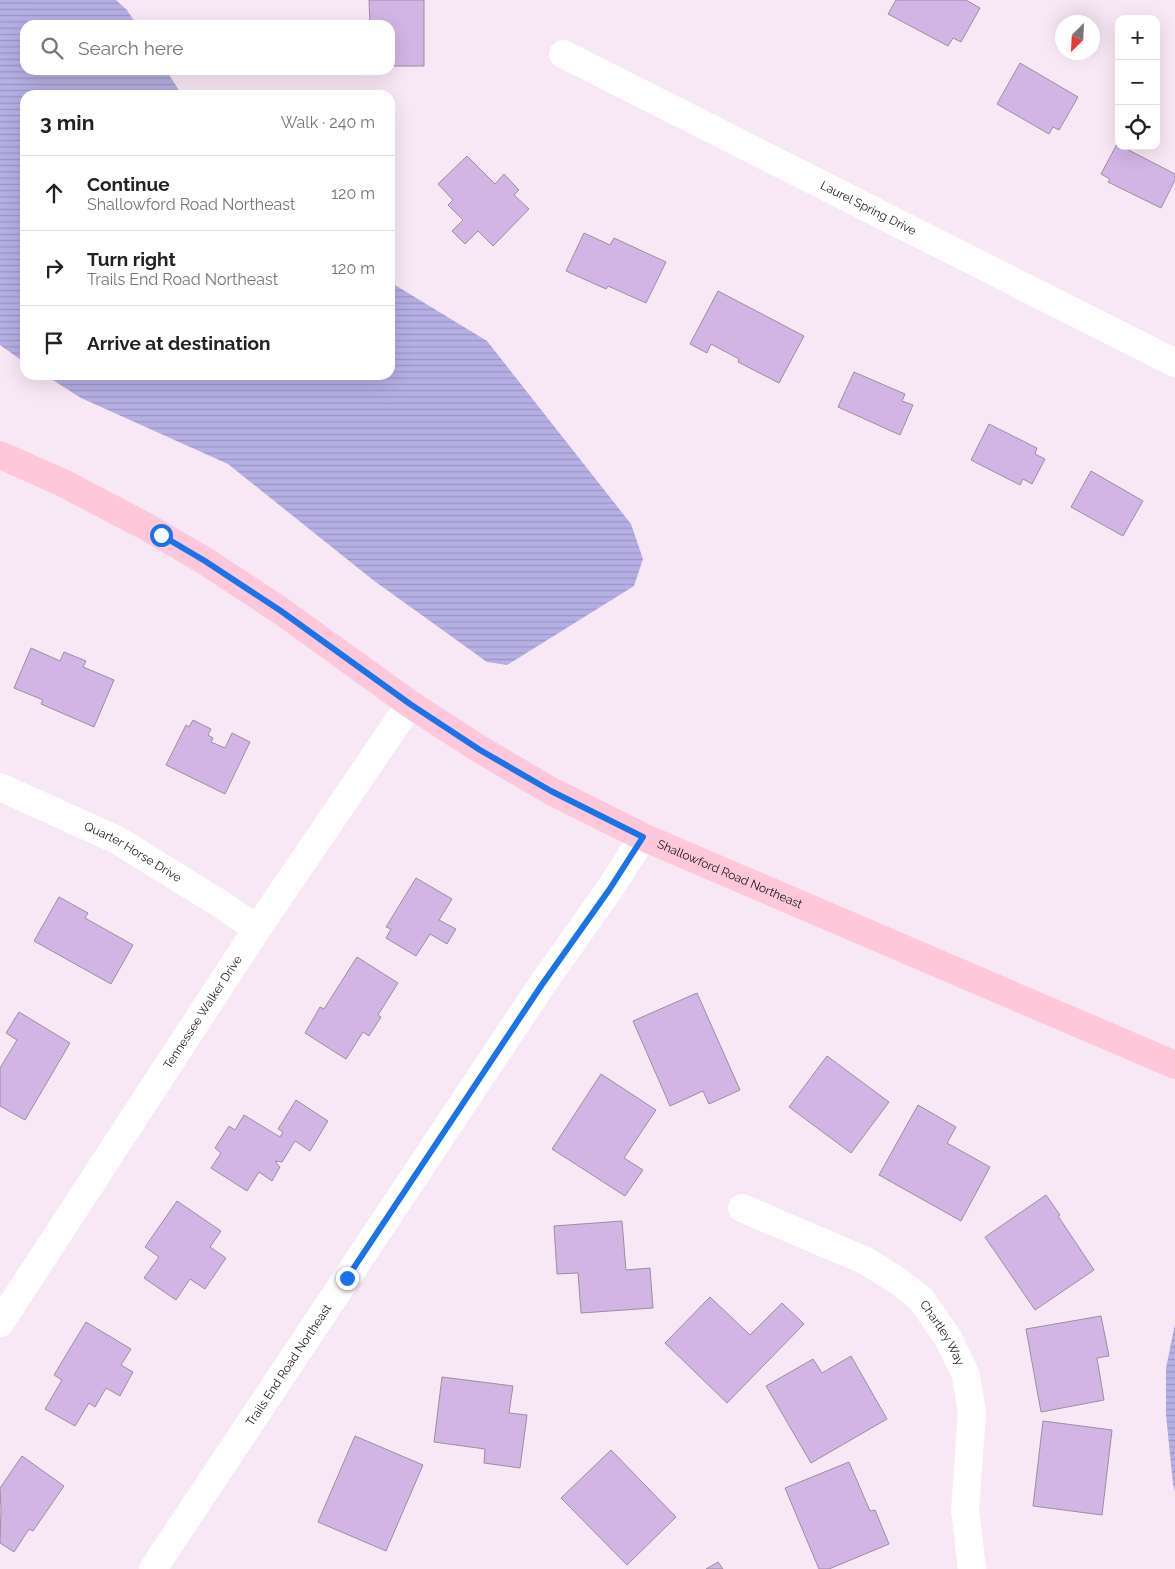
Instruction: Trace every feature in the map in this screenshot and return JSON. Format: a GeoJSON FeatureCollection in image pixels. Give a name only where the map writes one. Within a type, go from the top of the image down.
{"type":"FeatureCollection","features":[{"type":"Feature","properties":{"kind":"main road","name":"Shallowford Road Northeast"},"geometry":{"type":"LineString","coordinates":[[0,455],[63,483],[147,527],[205,561],[281,611],[410,704],[480,750],[551,791],[643,837],[1175,1065]]}},
{"type":"Feature","properties":{"kind":"street","name":"Laurel Spring Drive"},"geometry":{"type":"LineString","coordinates":[[563,54],[1175,363]]}},
{"type":"Feature","properties":{"kind":"street","name":"Tennessee Walker Drive"},"geometry":{"type":"LineString","coordinates":[[0,1323],[256,929],[410,704]]}},
{"type":"Feature","properties":{"kind":"street","name":"Quarter Horse Drive"},"geometry":{"type":"LineString","coordinates":[[0,787],[117,840],[219,903],[256,929]]}},
{"type":"Feature","properties":{"kind":"street","name":"Trails End Road Northeast"},"geometry":{"type":"LineString","coordinates":[[152,1569],[643,837]]}},
{"type":"Feature","properties":{"kind":"street","name":"Chartley Way"},"geometry":{"type":"LineString","coordinates":[[742,1208],[866,1261],[898,1281],[921,1299],[948,1338],[966,1375],[972,1413],[965,1510],[972,1569]]}},
{"type":"Feature","properties":{"kind":"shaded area"},"geometry":{"type":"Polygon","coordinates":[[[0,0],[116,0],[127,10],[134,20],[20,20],[20,75],[169,75],[179,90],[20,90],[20,359],[0,345],[0,0]]]}},
{"type":"Feature","properties":{"kind":"shaded area"},"geometry":{"type":"Polygon","coordinates":[[[395,285],[487,341],[631,524],[643,559],[634,586],[507,665],[487,662],[373,580],[228,464],[81,398],[53,380],[395,380],[395,285]]]}},
{"type":"Feature","properties":{"kind":"shaded area"},"geometry":{"type":"Polygon","coordinates":[[[1175,1324],[1175,1492],[1166,1415],[1166,1368],[1175,1324]]]}},
{"type":"Feature","properties":{"kind":"building"},"geometry":{"type":"Polygon","coordinates":[[[369,0],[424,0],[424,66],[395,66],[395,20],[370,20],[369,0]]]}},
{"type":"Feature","properties":{"kind":"building"},"geometry":{"type":"Polygon","coordinates":[[[896,0],[966,0],[980,8],[961,42],[953,38],[948,46],[888,14],[896,0]]]}},
{"type":"Feature","properties":{"kind":"building"},"geometry":{"type":"Polygon","coordinates":[[[1020,63],[1078,97],[1059,130],[1053,127],[1049,134],[997,104],[1020,63]]]}},
{"type":"Feature","properties":{"kind":"building"},"geometry":{"type":"Polygon","coordinates":[[[1115,148],[1115,150],[1129,150],[1175,174],[1175,180],[1161,208],[1108,182],[1110,179],[1101,174],[1115,148]]]}},
{"type":"Feature","properties":{"kind":"building"},"geometry":{"type":"Polygon","coordinates":[[[467,156],[495,184],[504,174],[519,190],[514,195],[529,209],[493,246],[478,231],[465,244],[452,231],[463,220],[448,205],[453,200],[438,184],[467,156]]]}},
{"type":"Feature","properties":{"kind":"building"},"geometry":{"type":"Polygon","coordinates":[[[584,233],[610,245],[614,238],[666,262],[646,303],[608,286],[606,289],[566,271],[584,233]]]}},
{"type":"Feature","properties":{"kind":"building"},"geometry":{"type":"Polygon","coordinates":[[[718,291],[804,336],[779,383],[738,362],[739,359],[711,344],[707,353],[690,344],[718,291]]]}},
{"type":"Feature","properties":{"kind":"building"},"geometry":{"type":"Polygon","coordinates":[[[854,372],[905,394],[902,401],[913,405],[900,435],[838,407],[854,372]]]}},
{"type":"Feature","properties":{"kind":"building"},"geometry":{"type":"Polygon","coordinates":[[[989,424],[1037,448],[1035,454],[1045,459],[1032,484],[1023,479],[1020,485],[971,460],[989,424]]]}},
{"type":"Feature","properties":{"kind":"building"},"geometry":{"type":"Polygon","coordinates":[[[1091,471],[1143,501],[1123,536],[1071,507],[1091,471]]]}},
{"type":"Feature","properties":{"kind":"building"},"geometry":{"type":"Polygon","coordinates":[[[31,648],[60,661],[64,652],[86,661],[83,667],[114,680],[94,727],[41,704],[43,700],[14,688],[31,648]]]}},
{"type":"Feature","properties":{"kind":"building"},"geometry":{"type":"Polygon","coordinates":[[[193,720],[211,729],[208,735],[213,738],[211,742],[225,748],[232,733],[250,742],[225,794],[166,765],[186,725],[189,727],[193,720]]]}},
{"type":"Feature","properties":{"kind":"building"},"geometry":{"type":"Polygon","coordinates":[[[416,878],[452,899],[439,920],[456,929],[447,944],[430,934],[416,956],[386,938],[391,929],[386,927],[416,878]]]}},
{"type":"Feature","properties":{"kind":"building"},"geometry":{"type":"Polygon","coordinates":[[[59,897],[88,913],[85,918],[133,945],[111,984],[34,941],[59,897]]]}},
{"type":"Feature","properties":{"kind":"building"},"geometry":{"type":"Polygon","coordinates":[[[357,957],[398,983],[378,1015],[381,1017],[369,1036],[363,1032],[346,1059],[305,1033],[320,1007],[324,1009],[357,957]]]}},
{"type":"Feature","properties":{"kind":"building"},"geometry":{"type":"Polygon","coordinates":[[[697,993],[740,1090],[709,1104],[703,1091],[670,1106],[633,1021],[697,993]]]}},
{"type":"Feature","properties":{"kind":"building"},"geometry":{"type":"Polygon","coordinates":[[[19,1012],[70,1043],[25,1120],[0,1106],[0,1068],[17,1040],[6,1033],[19,1012]]]}},
{"type":"Feature","properties":{"kind":"building"},"geometry":{"type":"Polygon","coordinates":[[[827,1056],[889,1102],[851,1153],[789,1107],[827,1056]]]}},
{"type":"Feature","properties":{"kind":"building"},"geometry":{"type":"Polygon","coordinates":[[[601,1074],[656,1110],[624,1158],[643,1170],[625,1196],[552,1149],[601,1074]]]}},
{"type":"Feature","properties":{"kind":"building"},"geometry":{"type":"Polygon","coordinates":[[[296,1100],[328,1121],[310,1151],[295,1141],[282,1162],[275,1161],[280,1167],[272,1181],[259,1172],[247,1191],[211,1168],[221,1153],[215,1148],[229,1126],[235,1130],[244,1115],[280,1137],[283,1132],[278,1129],[296,1100]]]}},
{"type":"Feature","properties":{"kind":"building"},"geometry":{"type":"Polygon","coordinates":[[[918,1105],[956,1127],[947,1143],[990,1167],[961,1221],[879,1175],[918,1105]]]}},
{"type":"Feature","properties":{"kind":"building"},"geometry":{"type":"Polygon","coordinates":[[[1046,1195],[1094,1270],[1035,1310],[985,1237],[1046,1195]]]}},
{"type":"Feature","properties":{"kind":"building"},"geometry":{"type":"Polygon","coordinates":[[[177,1201],[221,1231],[210,1247],[226,1258],[205,1289],[190,1279],[176,1300],[144,1278],[159,1257],[145,1247],[177,1201]]]}},
{"type":"Feature","properties":{"kind":"building"},"geometry":{"type":"Polygon","coordinates":[[[622,1221],[626,1270],[650,1268],[653,1308],[581,1313],[578,1273],[557,1274],[554,1226],[622,1221]]]}},
{"type":"Feature","properties":{"kind":"building"},"geometry":{"type":"Polygon","coordinates":[[[710,1297],[750,1335],[782,1303],[804,1324],[727,1403],[665,1343],[710,1297]]]}},
{"type":"Feature","properties":{"kind":"building"},"geometry":{"type":"Polygon","coordinates":[[[1101,1316],[1109,1356],[1097,1358],[1104,1400],[1041,1412],[1026,1329],[1101,1316]]]}},
{"type":"Feature","properties":{"kind":"building"},"geometry":{"type":"Polygon","coordinates":[[[86,1322],[131,1349],[121,1365],[133,1372],[120,1396],[106,1388],[95,1407],[89,1403],[75,1426],[45,1409],[62,1380],[54,1375],[86,1322]]]}},
{"type":"Feature","properties":{"kind":"building"},"geometry":{"type":"Polygon","coordinates":[[[851,1356],[887,1419],[811,1463],[766,1386],[813,1359],[822,1373],[851,1356]]]}},
{"type":"Feature","properties":{"kind":"building"},"geometry":{"type":"Polygon","coordinates":[[[442,1377],[513,1386],[509,1413],[527,1415],[520,1468],[484,1463],[485,1449],[434,1442],[442,1377]]]}},
{"type":"Feature","properties":{"kind":"building"},"geometry":{"type":"Polygon","coordinates":[[[1043,1421],[1112,1430],[1102,1515],[1033,1506],[1043,1421]]]}},
{"type":"Feature","properties":{"kind":"building"},"geometry":{"type":"Polygon","coordinates":[[[355,1436],[423,1465],[386,1551],[318,1522],[355,1436]]]}},
{"type":"Feature","properties":{"kind":"building"},"geometry":{"type":"Polygon","coordinates":[[[611,1450],[676,1517],[627,1565],[561,1498],[611,1450]]]}},
{"type":"Feature","properties":{"kind":"building"},"geometry":{"type":"Polygon","coordinates":[[[22,1456],[64,1486],[33,1531],[29,1529],[14,1552],[0,1543],[0,1488],[22,1456]]]}},
{"type":"Feature","properties":{"kind":"building"},"geometry":{"type":"Polygon","coordinates":[[[849,1462],[870,1511],[875,1510],[889,1544],[829,1569],[819,1569],[785,1488],[849,1462]]]}},
{"type":"Feature","properties":{"kind":"building"},"geometry":{"type":"Polygon","coordinates":[[[718,1562],[723,1569],[706,1569],[718,1562]]]}},
{"type":"Feature","properties":{"kind":"route"},"geometry":{"type":"LineString","coordinates":[[161,535],[205,561],[281,611],[410,704],[480,750],[551,791],[643,837],[609,890],[541,986],[347,1278]]}}]}
